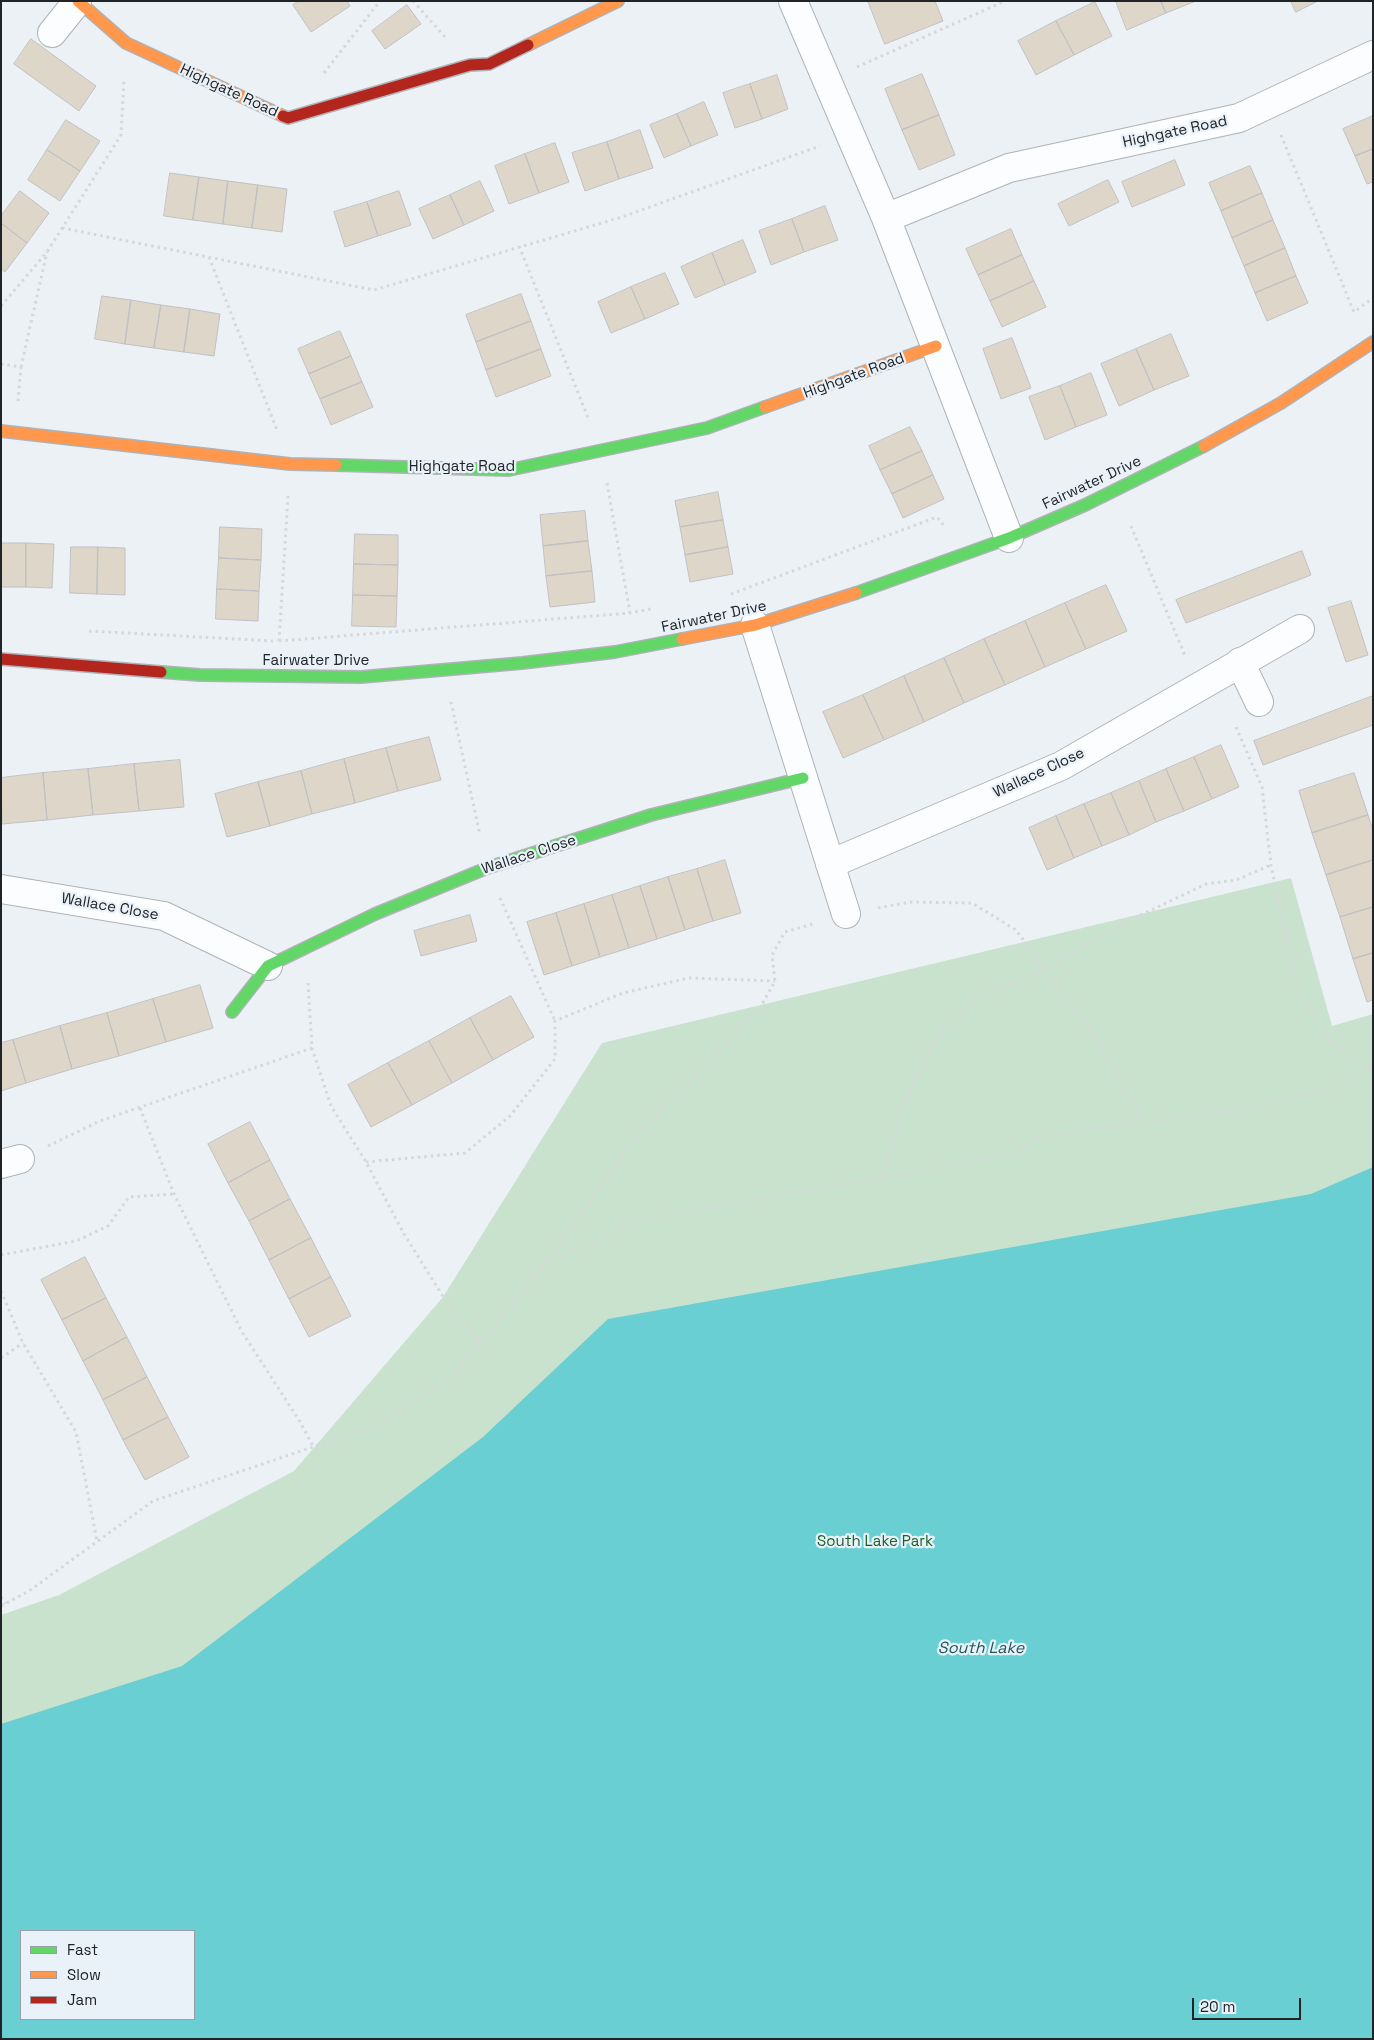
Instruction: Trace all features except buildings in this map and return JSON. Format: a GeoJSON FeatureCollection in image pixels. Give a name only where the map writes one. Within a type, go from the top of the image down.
{"type":"FeatureCollection","features":[{"type":"Feature","properties":{"kind":"street","name":"Highgate Road"},"geometry":{"type":"LineString","coordinates":[[52,33],[77,2],[126,43],[288,118],[470,65],[489,64],[618,1]]}},
{"type":"Feature","properties":{"kind":"street"},"geometry":{"type":"LineString","coordinates":[[793,1],[886,218],[1009,538]]}},
{"type":"Feature","properties":{"kind":"street","name":"Highgate Road"},"geometry":{"type":"LineString","coordinates":[[886,218],[1009,168],[1239,118],[1373,55]]}},
{"type":"Feature","properties":{"kind":"street","name":"Fairwater Drive"},"geometry":{"type":"LineString","coordinates":[[1,658],[200,675],[361,677],[522,663],[615,652],[755,625],[869,589],[1009,538],[1085,505],[1214,441],[1281,403],[1373,342]]}},
{"type":"Feature","properties":{"kind":"street","name":"Highgate Road"},"geometry":{"type":"LineString","coordinates":[[1,431],[290,464],[509,470],[707,428],[936,346]]}},
{"type":"Feature","properties":{"kind":"street"},"geometry":{"type":"LineString","coordinates":[[755,625],[846,914]]}},
{"type":"Feature","properties":{"kind":"street","name":"Wallace Close"},"geometry":{"type":"LineString","coordinates":[[830,864],[1061,766],[1300,629]]}},
{"type":"Feature","properties":{"kind":"street"},"geometry":{"type":"LineString","coordinates":[[1240,662],[1259,702]]}},
{"type":"Feature","properties":{"kind":"street","name":"Wallace Close"},"geometry":{"type":"LineString","coordinates":[[232,1012],[268,966],[375,914],[487,868],[651,815],[803,778]]}},
{"type":"Feature","properties":{"kind":"street","name":"Wallace Close"},"geometry":{"type":"LineString","coordinates":[[1,889],[164,916],[268,966]]}},
{"type":"Feature","properties":{"kind":"path"},"geometry":{"type":"LineString","coordinates":[[319,79],[380,1]]}},
{"type":"Feature","properties":{"kind":"path"},"geometry":{"type":"LineString","coordinates":[[413,1],[470,65]]}},
{"type":"Feature","properties":{"kind":"path"},"geometry":{"type":"LineString","coordinates":[[827,80],[1003,2]]}},
{"type":"Feature","properties":{"kind":"path"},"geometry":{"type":"LineString","coordinates":[[1,306],[47,252],[121,136],[126,43]]}},
{"type":"Feature","properties":{"kind":"path"},"geometry":{"type":"LineString","coordinates":[[1268,104],[1354,312],[1373,298]]}},
{"type":"Feature","properties":{"kind":"path"},"geometry":{"type":"LineString","coordinates":[[62,228],[374,290],[622,217],[849,135]]}},
{"type":"Feature","properties":{"kind":"path"},"geometry":{"type":"LineString","coordinates":[[519,246],[601,451],[630,613]]}},
{"type":"Feature","properties":{"kind":"path"},"geometry":{"type":"LineString","coordinates":[[15,432],[21,366],[47,252]]}},
{"type":"Feature","properties":{"kind":"path"},"geometry":{"type":"LineString","coordinates":[[208,256],[290,464],[279,641]]}},
{"type":"Feature","properties":{"kind":"path"},"geometry":{"type":"LineString","coordinates":[[1,364],[21,366]]}},
{"type":"Feature","properties":{"kind":"path"},"geometry":{"type":"LineString","coordinates":[[722,596],[937,517],[948,530]]}},
{"type":"Feature","properties":{"kind":"path"},"geometry":{"type":"LineString","coordinates":[[1131,526],[1198,686]]}},
{"type":"Feature","properties":{"kind":"path"},"geometry":{"type":"LineString","coordinates":[[80,630],[279,641],[630,613],[658,608]]}},
{"type":"Feature","properties":{"kind":"path"},"geometry":{"type":"LineString","coordinates":[[366,1162],[399,1161],[465,1153],[510,1116],[555,1059],[555,1021],[487,868],[450,699]]}},
{"type":"Feature","properties":{"kind":"path"},"geometry":{"type":"LineString","coordinates":[[1235,724],[1262,786],[1271,865],[1297,990],[1334,1044],[1368,1068]]}},
{"type":"Feature","properties":{"kind":"path"},"geometry":{"type":"LineString","coordinates":[[883,1177],[903,1105],[933,1044],[976,998],[1044,969],[1126,922],[1206,884],[1236,880],[1271,865]]}},
{"type":"Feature","properties":{"kind":"path"},"geometry":{"type":"LineString","coordinates":[[1,1597],[3,1605],[29,1591],[153,1501],[376,1426],[453,1376],[546,1263],[637,1135],[760,1008],[775,981],[772,955],[785,932],[846,914],[910,902],[972,903],[1016,930],[1093,1035],[1124,1086],[1142,1122]]}},
{"type":"Feature","properties":{"kind":"path"},"geometry":{"type":"LineString","coordinates":[[306,947],[312,1048],[331,1106],[366,1162],[404,1234],[449,1306],[480,1343]]}},
{"type":"Feature","properties":{"kind":"path"},"geometry":{"type":"LineString","coordinates":[[555,1021],[623,993],[690,978],[775,981]]}},
{"type":"Feature","properties":{"kind":"path"},"geometry":{"type":"LineString","coordinates":[[11,1161],[100,1121],[312,1048]]}},
{"type":"Feature","properties":{"kind":"path"},"geometry":{"type":"LineString","coordinates":[[546,1263],[639,1220],[1020,1153],[1036,1137],[1236,1110],[1333,1090],[1373,1066]]}},
{"type":"Feature","properties":{"kind":"path"},"geometry":{"type":"LineString","coordinates":[[140,1108],[174,1194],[242,1332],[314,1448]]}},
{"type":"Feature","properties":{"kind":"path"},"geometry":{"type":"LineString","coordinates":[[1,1255],[76,1241],[108,1226],[129,1197],[174,1194]]}},
{"type":"Feature","properties":{"kind":"path"},"geometry":{"type":"LineString","coordinates":[[1,1291],[23,1343],[76,1432],[97,1541]]}},
{"type":"Feature","properties":{"kind":"path"},"geometry":{"type":"LineString","coordinates":[[1,1358],[23,1343]]}},
{"type":"Feature","properties":{"kind":"green space","name":"South Lake"},"geometry":{"type":"Polygon","coordinates":[[[1291,878],[1332,1026],[1373,1014],[1373,2039],[1,2039],[1,1615],[59,1595],[294,1471],[443,1297],[602,1043],[1291,878]]]}},
{"type":"Feature","properties":{"kind":"water","name":"South Lake"},"geometry":{"type":"Polygon","coordinates":[[[1373,1167],[1373,2039],[1,2039],[1,1724],[182,1666],[483,1437],[608,1319],[1311,1194],[1373,1167]]]}},
{"type":"Feature","properties":{"kind":"traffic: fast"},"geometry":{"type":"LineString","coordinates":[[336,465],[509,470],[707,428],[765,407]]}},
{"type":"Feature","properties":{"kind":"traffic: fast"},"geometry":{"type":"LineString","coordinates":[[856,593],[1009,538],[1085,505],[1204,446]]}},
{"type":"Feature","properties":{"kind":"traffic: fast"},"geometry":{"type":"LineString","coordinates":[[161,672],[200,675],[361,677],[522,663],[615,652],[682,639]]}},
{"type":"Feature","properties":{"kind":"traffic: fast"},"geometry":{"type":"LineString","coordinates":[[232,1012],[268,966],[375,914],[487,868],[651,815],[803,778]]}},
{"type":"Feature","properties":{"kind":"traffic: slow"},"geometry":{"type":"LineString","coordinates":[[78,1],[126,43],[283,116]]}},
{"type":"Feature","properties":{"kind":"traffic: slow"},"geometry":{"type":"LineString","coordinates":[[528,45],[618,1]]}},
{"type":"Feature","properties":{"kind":"traffic: slow"},"geometry":{"type":"LineString","coordinates":[[1204,446],[1281,403],[1373,342]]}},
{"type":"Feature","properties":{"kind":"traffic: slow"},"geometry":{"type":"LineString","coordinates":[[765,407],[936,346]]}},
{"type":"Feature","properties":{"kind":"traffic: slow"},"geometry":{"type":"LineString","coordinates":[[1,431],[290,464],[336,465]]}},
{"type":"Feature","properties":{"kind":"traffic: slow"},"geometry":{"type":"LineString","coordinates":[[682,639],[755,625],[856,593]]}},
{"type":"Feature","properties":{"kind":"traffic: jam"},"geometry":{"type":"LineString","coordinates":[[283,116],[288,118],[470,65],[489,64],[528,45]]}},
{"type":"Feature","properties":{"kind":"traffic: jam"},"geometry":{"type":"LineString","coordinates":[[1,659],[161,672]]}},
{"type":"Feature","properties":{"kind":"park label","name":"South Lake Park"},"geometry":{"type":"Point","coordinates":[875,1542]}}]}
